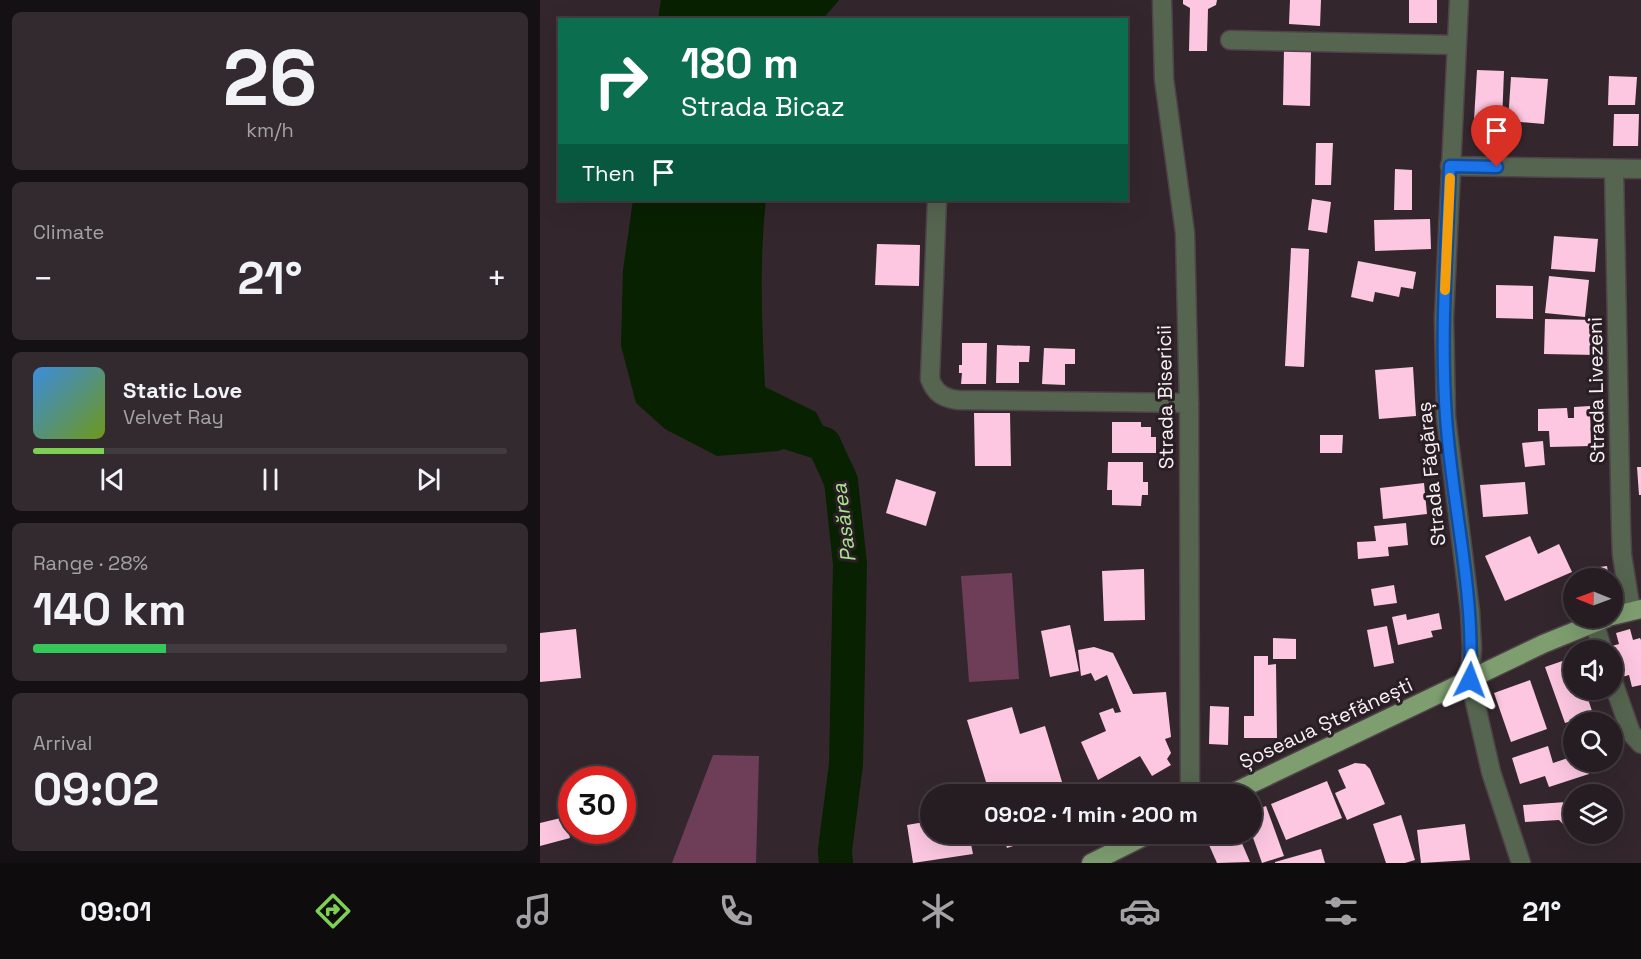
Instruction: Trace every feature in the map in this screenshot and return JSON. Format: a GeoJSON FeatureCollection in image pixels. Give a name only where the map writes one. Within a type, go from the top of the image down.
{"type":"FeatureCollection","features":[{"type":"Feature","properties":{"kind":"main road","name":"Șoseaua Ștefănești"},"geometry":{"type":"LineString","coordinates":[[1251,784],[1584,628]]}},
{"type":"Feature","properties":{"kind":"main road"},"geometry":{"type":"LineString","coordinates":[[1091,863],[1129,844]]}},
{"type":"Feature","properties":{"kind":"street","name":"Strada Bisericii"},"geometry":{"type":"LineString","coordinates":[[1162,0],[1164,79],[1185,233],[1189,403],[1190,784]]}},
{"type":"Feature","properties":{"kind":"street","name":"Strada Făgăraș"},"geometry":{"type":"LineString","coordinates":[[1460,0],[1444,318],[1446,417],[1470,611],[1472,648],[1470,680],[1491,772],[1521,863]]}},
{"type":"Feature","properties":{"kind":"street"},"geometry":{"type":"LineString","coordinates":[[1230,40],[1456,45]]}},
{"type":"Feature","properties":{"kind":"street"},"geometry":{"type":"LineString","coordinates":[[1450,166],[1641,169]]}},
{"type":"Feature","properties":{"kind":"street","name":"Strada Livezeni"},"geometry":{"type":"LineString","coordinates":[[1614,169],[1622,555],[1636,610]]}},
{"type":"Feature","properties":{"kind":"street"},"geometry":{"type":"LineString","coordinates":[[937,201],[930,379],[933,389],[947,399],[958,400],[1189,403]]}},
{"type":"Feature","properties":{"kind":"street"},"geometry":{"type":"LineString","coordinates":[[1619,700],[1631,733],[1641,744]]}},
{"type":"Feature","properties":{"kind":"shaded area"},"geometry":{"type":"Polygon","coordinates":[[[661,0],[839,0],[824,18],[658,18],[661,0]]]}},
{"type":"Feature","properties":{"kind":"shaded area"},"geometry":{"type":"Polygon","coordinates":[[[633,201],[766,201],[762,270],[765,387],[816,412],[827,434],[778,451],[717,456],[665,429],[636,403],[621,346],[623,270],[633,201]]]}},
{"type":"Feature","properties":{"kind":"shaded area"},"geometry":{"type":"Polygon","coordinates":[[[1012,573],[1019,679],[969,682],[961,576],[1012,573]]]}},
{"type":"Feature","properties":{"kind":"shaded area"},"geometry":{"type":"Polygon","coordinates":[[[713,755],[759,756],[756,863],[672,863],[713,755]]]}},
{"type":"Feature","properties":{"kind":"building"},"geometry":{"type":"Polygon","coordinates":[[[1183,0],[1217,0],[1216,5],[1208,9],[1207,51],[1189,51],[1190,8],[1183,4],[1183,0]]]}},
{"type":"Feature","properties":{"kind":"building"},"geometry":{"type":"Polygon","coordinates":[[[1290,0],[1321,0],[1320,26],[1289,24],[1290,0]]]}},
{"type":"Feature","properties":{"kind":"building"},"geometry":{"type":"Polygon","coordinates":[[[1409,0],[1437,0],[1437,23],[1409,23],[1409,0]]]}},
{"type":"Feature","properties":{"kind":"building"},"geometry":{"type":"Polygon","coordinates":[[[1284,49],[1311,50],[1310,106],[1283,105],[1284,49]]]}},
{"type":"Feature","properties":{"kind":"building"},"geometry":{"type":"Polygon","coordinates":[[[1477,70],[1504,71],[1502,122],[1474,120],[1477,70]]]}},
{"type":"Feature","properties":{"kind":"building"},"geometry":{"type":"Polygon","coordinates":[[[1609,76],[1637,77],[1635,105],[1608,105],[1609,76]]]}},
{"type":"Feature","properties":{"kind":"building"},"geometry":{"type":"Polygon","coordinates":[[[1511,77],[1548,79],[1544,124],[1508,121],[1511,77]]]}},
{"type":"Feature","properties":{"kind":"building"},"geometry":{"type":"Polygon","coordinates":[[[1614,114],[1639,114],[1638,146],[1613,146],[1614,114]]]}},
{"type":"Feature","properties":{"kind":"building"},"geometry":{"type":"Polygon","coordinates":[[[1316,143],[1333,143],[1331,185],[1315,185],[1316,143]]]}},
{"type":"Feature","properties":{"kind":"building"},"geometry":{"type":"Polygon","coordinates":[[[1395,169],[1412,170],[1412,210],[1394,210],[1395,169]]]}},
{"type":"Feature","properties":{"kind":"building"},"geometry":{"type":"Polygon","coordinates":[[[1312,199],[1331,202],[1327,233],[1308,230],[1312,199]]]}},
{"type":"Feature","properties":{"kind":"building"},"geometry":{"type":"Polygon","coordinates":[[[1430,219],[1431,249],[1375,251],[1374,220],[1430,219]]]}},
{"type":"Feature","properties":{"kind":"building"},"geometry":{"type":"Polygon","coordinates":[[[1554,236],[1598,239],[1595,272],[1551,269],[1554,236]]]}},
{"type":"Feature","properties":{"kind":"building"},"geometry":{"type":"Polygon","coordinates":[[[877,244],[920,245],[919,286],[875,285],[877,244]]]}},
{"type":"Feature","properties":{"kind":"building"},"geometry":{"type":"Polygon","coordinates":[[[1291,248],[1309,249],[1304,367],[1285,366],[1291,248]]]}},
{"type":"Feature","properties":{"kind":"building"},"geometry":{"type":"Polygon","coordinates":[[[1358,261],[1416,272],[1413,289],[1401,287],[1399,297],[1375,292],[1373,302],[1351,297],[1358,261]]]}},
{"type":"Feature","properties":{"kind":"building"},"geometry":{"type":"Polygon","coordinates":[[[1549,276],[1589,280],[1585,317],[1545,313],[1549,276]]]}},
{"type":"Feature","properties":{"kind":"building"},"geometry":{"type":"Polygon","coordinates":[[[1496,285],[1533,286],[1533,319],[1496,318],[1496,285]]]}},
{"type":"Feature","properties":{"kind":"building"},"geometry":{"type":"Polygon","coordinates":[[[1545,319],[1596,320],[1596,355],[1544,354],[1545,319]]]}},
{"type":"Feature","properties":{"kind":"building"},"geometry":{"type":"Polygon","coordinates":[[[962,343],[987,343],[986,384],[961,384],[962,373],[959,373],[959,365],[962,365],[962,343]]]}},
{"type":"Feature","properties":{"kind":"building"},"geometry":{"type":"Polygon","coordinates":[[[997,345],[1030,346],[1029,362],[1019,362],[1019,383],[996,383],[997,345]]]}},
{"type":"Feature","properties":{"kind":"building"},"geometry":{"type":"Polygon","coordinates":[[[1044,348],[1075,349],[1075,364],[1065,364],[1065,385],[1042,384],[1044,348]]]}},
{"type":"Feature","properties":{"kind":"building"},"geometry":{"type":"Polygon","coordinates":[[[1413,367],[1416,416],[1379,419],[1375,370],[1413,367]]]}},
{"type":"Feature","properties":{"kind":"building"},"geometry":{"type":"Polygon","coordinates":[[[1590,406],[1591,446],[1550,447],[1549,431],[1538,431],[1538,409],[1567,408],[1568,418],[1574,418],[1574,407],[1590,406]]]}},
{"type":"Feature","properties":{"kind":"building"},"geometry":{"type":"Polygon","coordinates":[[[974,413],[1010,413],[1011,466],[975,466],[974,413]]]}},
{"type":"Feature","properties":{"kind":"building"},"geometry":{"type":"Polygon","coordinates":[[[1112,422],[1141,422],[1141,427],[1151,427],[1151,437],[1156,437],[1156,453],[1112,453],[1112,422]]]}},
{"type":"Feature","properties":{"kind":"building"},"geometry":{"type":"Polygon","coordinates":[[[1320,435],[1343,435],[1342,453],[1320,453],[1320,435]]]}},
{"type":"Feature","properties":{"kind":"building"},"geometry":{"type":"Polygon","coordinates":[[[1543,441],[1545,465],[1525,467],[1522,443],[1543,441]]]}},
{"type":"Feature","properties":{"kind":"building"},"geometry":{"type":"Polygon","coordinates":[[[1108,462],[1143,462],[1143,482],[1148,482],[1148,495],[1142,495],[1141,506],[1112,505],[1112,490],[1107,490],[1108,462]]]}},
{"type":"Feature","properties":{"kind":"building"},"geometry":{"type":"Polygon","coordinates":[[[1637,467],[1641,467],[1641,495],[1639,495],[1637,467]]]}},
{"type":"Feature","properties":{"kind":"building"},"geometry":{"type":"Polygon","coordinates":[[[896,479],[936,492],[926,526],[886,513],[896,479]]]}},
{"type":"Feature","properties":{"kind":"building"},"geometry":{"type":"Polygon","coordinates":[[[1525,482],[1528,514],[1483,517],[1480,485],[1525,482]]]}},
{"type":"Feature","properties":{"kind":"building"},"geometry":{"type":"Polygon","coordinates":[[[1424,483],[1427,514],[1383,519],[1380,488],[1424,483]]]}},
{"type":"Feature","properties":{"kind":"building"},"geometry":{"type":"Polygon","coordinates":[[[1406,523],[1408,545],[1388,547],[1389,556],[1358,559],[1357,542],[1376,541],[1374,526],[1406,523]]]}},
{"type":"Feature","properties":{"kind":"building"},"geometry":{"type":"Polygon","coordinates":[[[1530,536],[1538,554],[1559,544],[1570,568],[1563,568],[1563,576],[1505,601],[1485,556],[1530,536]]]}},
{"type":"Feature","properties":{"kind":"building"},"geometry":{"type":"Polygon","coordinates":[[[1144,569],[1145,620],[1104,621],[1102,571],[1144,569]]]}},
{"type":"Feature","properties":{"kind":"building"},"geometry":{"type":"Polygon","coordinates":[[[1394,585],[1397,603],[1374,606],[1371,589],[1394,585]]]}},
{"type":"Feature","properties":{"kind":"building"},"geometry":{"type":"Polygon","coordinates":[[[1439,613],[1442,629],[1431,631],[1433,637],[1398,645],[1392,617],[1406,614],[1407,620],[1439,613]]]}},
{"type":"Feature","properties":{"kind":"building"},"geometry":{"type":"Polygon","coordinates":[[[1070,625],[1079,671],[1050,677],[1041,631],[1070,625]]]}},
{"type":"Feature","properties":{"kind":"building"},"geometry":{"type":"Polygon","coordinates":[[[1387,626],[1394,663],[1374,667],[1367,630],[1387,626]]]}},
{"type":"Feature","properties":{"kind":"building"},"geometry":{"type":"Polygon","coordinates":[[[576,629],[581,678],[540,682],[540,633],[576,629]]]}},
{"type":"Feature","properties":{"kind":"building"},"geometry":{"type":"Polygon","coordinates":[[[1630,629],[1633,640],[1640,638],[1641,640],[1641,685],[1632,687],[1629,675],[1623,677],[1623,640],[1618,640],[1616,633],[1630,629]]]}},
{"type":"Feature","properties":{"kind":"building"},"geometry":{"type":"Polygon","coordinates":[[[1273,638],[1296,639],[1296,659],[1273,659],[1273,638]]]}},
{"type":"Feature","properties":{"kind":"building"},"geometry":{"type":"Polygon","coordinates":[[[1094,647],[1113,653],[1133,694],[1166,692],[1171,737],[1165,739],[1171,753],[1167,759],[1171,765],[1152,776],[1140,756],[1098,780],[1081,742],[1106,731],[1099,713],[1113,708],[1115,713],[1121,712],[1107,675],[1095,681],[1091,673],[1081,676],[1078,650],[1094,647]]]}},
{"type":"Feature","properties":{"kind":"building"},"geometry":{"type":"Polygon","coordinates":[[[1254,656],[1268,656],[1268,665],[1276,664],[1277,738],[1244,738],[1244,716],[1254,716],[1254,656]]]}},
{"type":"Feature","properties":{"kind":"building"},"geometry":{"type":"Polygon","coordinates":[[[1563,661],[1563,700],[1588,700],[1592,712],[1563,712],[1563,717],[1545,667],[1563,661]]]}},
{"type":"Feature","properties":{"kind":"building"},"geometry":{"type":"Polygon","coordinates":[[[1530,680],[1547,729],[1511,742],[1494,693],[1530,680]]]}},
{"type":"Feature","properties":{"kind":"building"},"geometry":{"type":"Polygon","coordinates":[[[1210,706],[1229,707],[1228,745],[1209,744],[1210,706]]]}},
{"type":"Feature","properties":{"kind":"building"},"geometry":{"type":"Polygon","coordinates":[[[1012,707],[1020,734],[1045,726],[1063,784],[987,784],[967,720],[1012,707]]]}},
{"type":"Feature","properties":{"kind":"building"},"geometry":{"type":"Polygon","coordinates":[[[1548,746],[1553,763],[1563,760],[1563,772],[1588,772],[1589,774],[1549,787],[1545,776],[1520,784],[1512,758],[1548,746]]]}},
{"type":"Feature","properties":{"kind":"building"},"geometry":{"type":"Polygon","coordinates":[[[1355,763],[1365,764],[1370,769],[1385,804],[1347,820],[1335,793],[1346,788],[1338,770],[1355,763]]]}},
{"type":"Feature","properties":{"kind":"building"},"geometry":{"type":"Polygon","coordinates":[[[1327,781],[1342,818],[1286,840],[1271,804],[1327,781]]]}},
{"type":"Feature","properties":{"kind":"building"},"geometry":{"type":"Polygon","coordinates":[[[1563,802],[1563,824],[1559,820],[1525,822],[1523,805],[1563,802]]]}},
{"type":"Feature","properties":{"kind":"building"},"geometry":{"type":"Polygon","coordinates":[[[1266,806],[1284,856],[1262,863],[1255,844],[1262,844],[1262,808],[1266,806]]]}},
{"type":"Feature","properties":{"kind":"building"},"geometry":{"type":"Polygon","coordinates":[[[1401,815],[1415,860],[1405,863],[1386,863],[1373,824],[1401,815]]]}},
{"type":"Feature","properties":{"kind":"building"},"geometry":{"type":"Polygon","coordinates":[[[558,819],[558,841],[540,846],[540,823],[558,819]]]}},
{"type":"Feature","properties":{"kind":"building"},"geometry":{"type":"Polygon","coordinates":[[[920,823],[920,844],[971,844],[973,854],[913,863],[907,825],[920,823]]]}},
{"type":"Feature","properties":{"kind":"building"},"geometry":{"type":"Polygon","coordinates":[[[1465,824],[1470,860],[1421,863],[1417,830],[1465,824]]]}},
{"type":"Feature","properties":{"kind":"building"},"geometry":{"type":"Polygon","coordinates":[[[1006,844],[1020,844],[1007,848],[1006,844]]]}},
{"type":"Feature","properties":{"kind":"building"},"geometry":{"type":"Polygon","coordinates":[[[1242,844],[1250,862],[1217,863],[1209,845],[1242,844]]]}},
{"type":"Feature","properties":{"kind":"building"},"geometry":{"type":"Polygon","coordinates":[[[1321,849],[1325,863],[1275,863],[1275,862],[1321,849]]]}},
{"type":"Feature","properties":{"kind":"waterway","name":"Pasărea"},"geometry":{"type":"LineString","coordinates":[[765,425],[824,444],[841,481],[850,564],[846,764],[835,850],[836,863]]}},
{"type":"Feature","properties":{"kind":"slow traffic"},"geometry":{"type":"LineString","coordinates":[[1445,290],[1450,178]]}},
{"type":"Feature","properties":{"kind":"route"},"geometry":{"type":"LineString","coordinates":[[1470,680],[1472,648],[1470,611],[1446,417],[1444,318],[1450,166],[1497,167]]}}]}
